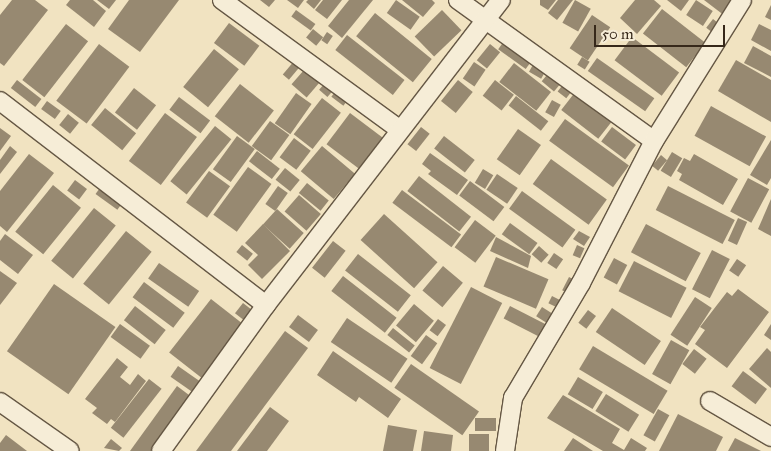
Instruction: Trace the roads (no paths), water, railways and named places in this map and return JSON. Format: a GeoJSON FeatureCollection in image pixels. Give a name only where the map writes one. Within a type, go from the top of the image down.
{"type":"FeatureCollection","features":[{"type":"Feature","properties":{"kind":"street"},"geometry":{"type":"LineString","coordinates":[[222,0],[400,130]]}},
{"type":"Feature","properties":{"kind":"street"},"geometry":{"type":"LineString","coordinates":[[458,0],[654,140]]}},
{"type":"Feature","properties":{"kind":"street"},"geometry":{"type":"LineString","coordinates":[[161,451],[266,305],[500,0]]}},
{"type":"Feature","properties":{"kind":"street"},"geometry":{"type":"LineString","coordinates":[[505,451],[513,398],[581,284],[654,140],[742,0]]}},
{"type":"Feature","properties":{"kind":"street"},"geometry":{"type":"LineString","coordinates":[[0,101],[266,305]]}},
{"type":"Feature","properties":{"kind":"street"},"geometry":{"type":"LineString","coordinates":[[710,401],[771,437]]}},
{"type":"Feature","properties":{"kind":"street"},"geometry":{"type":"LineString","coordinates":[[0,402],[70,451]]}}]}
